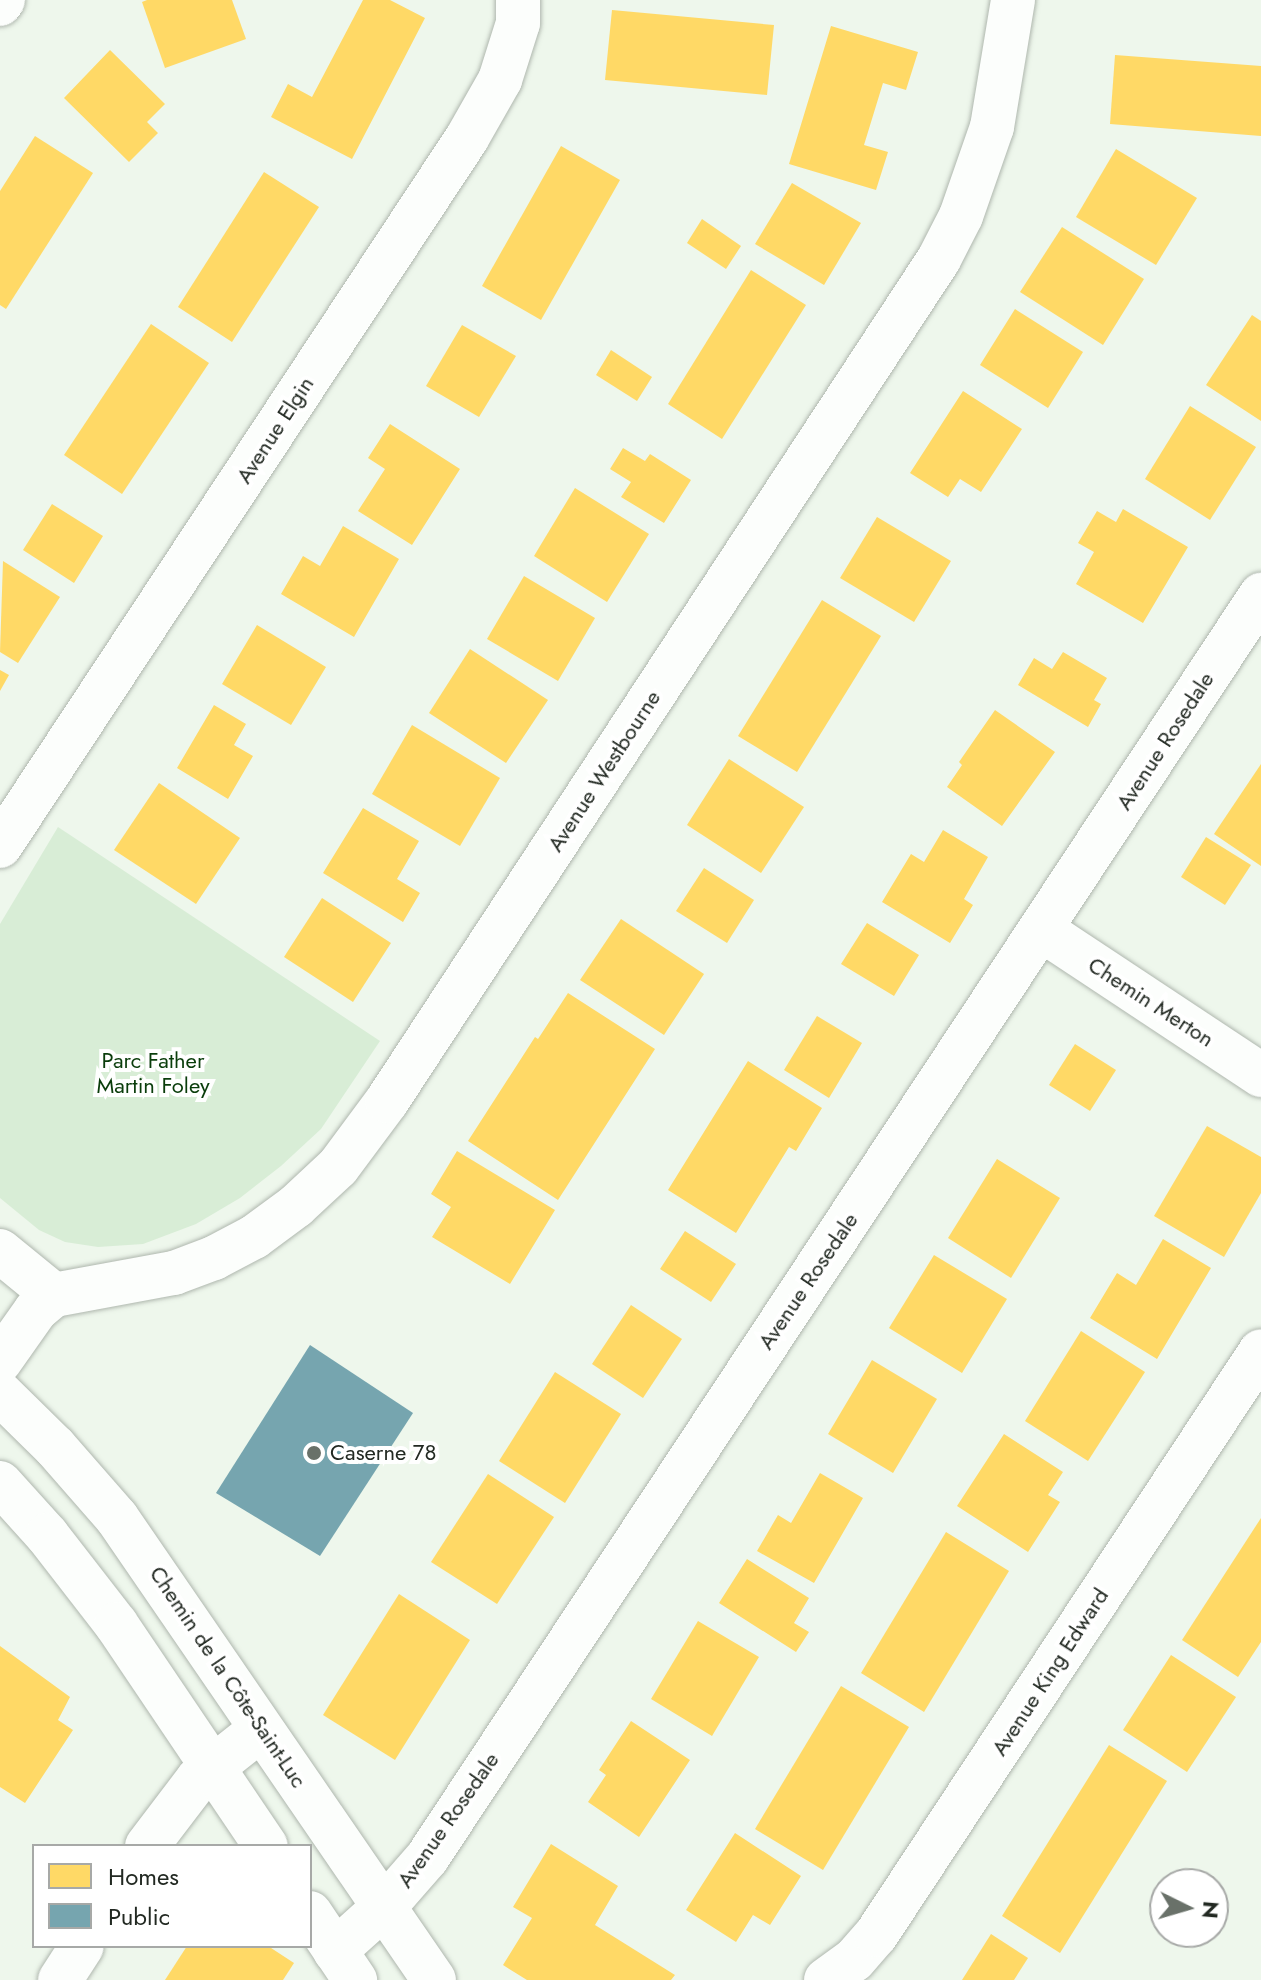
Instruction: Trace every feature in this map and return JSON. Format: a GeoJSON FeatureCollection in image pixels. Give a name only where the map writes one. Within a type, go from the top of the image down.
{"type":"FeatureCollection","features":[{"type":"Feature","properties":{"kind":"street","name":"Avenue Elgin"},"geometry":{"type":"LineString","coordinates":[[0,846],[467,138],[500,80],[518,23],[518,0]]}},
{"type":"Feature","properties":{"kind":"street","name":"Avenue Westbourne"},"geometry":{"type":"LineString","coordinates":[[54,1295],[174,1273],[254,1237],[296,1206],[338,1167],[387,1101],[939,259],[961,216],[992,127],[1013,0]]}},
{"type":"Feature","properties":{"kind":"street","name":"Avenue Rosedale"},"geometry":{"type":"LineString","coordinates":[[345,1965],[385,1906],[427,1858],[1261,595]]}},
{"type":"Feature","properties":{"kind":"street","name":"Chemin Merton"},"geometry":{"type":"LineString","coordinates":[[1042,930],[1261,1075]]}},
{"type":"Feature","properties":{"kind":"street"},"geometry":{"type":"LineString","coordinates":[[0,1251],[54,1295],[36,1310],[0,1361]]}},
{"type":"Feature","properties":{"kind":"street","name":"Avenue King Edward"},"geometry":{"type":"LineString","coordinates":[[826,1980],[854,1960],[876,1935],[1261,1351]]}},
{"type":"Feature","properties":{"kind":"street","name":"Chemin de la Côte-Saint-Luc"},"geometry":{"type":"LineString","coordinates":[[0,1393],[55,1447],[117,1518],[434,1980]]}},
{"type":"Feature","properties":{"kind":"street"},"geometry":{"type":"LineString","coordinates":[[0,1483],[91,1591],[265,1844]]}},
{"type":"Feature","properties":{"kind":"street"},"geometry":{"type":"LineString","coordinates":[[148,1844],[184,1793],[261,1729]]}},
{"type":"Feature","properties":{"kind":"street"},"geometry":{"type":"LineString","coordinates":[[312,1916],[345,1965]]}},
{"type":"Feature","properties":{"kind":"street"},"geometry":{"type":"LineString","coordinates":[[60,1980],[81,1948]]}},
{"type":"Feature","properties":{"kind":"green space","name":"Parc Father Martin Foley"},"geometry":{"type":"Polygon","coordinates":[[[58,827],[380,1041],[321,1129],[281,1166],[240,1198],[196,1224],[143,1244],[98,1247],[65,1242],[39,1230],[0,1198],[0,924],[58,827]]]}},
{"type":"Feature","properties":{"kind":"building: Homes"},"geometry":{"type":"Polygon","coordinates":[[[232,0],[246,39],[165,68],[142,2],[232,0]]]}},
{"type":"Feature","properties":{"kind":"building: Homes"},"geometry":{"type":"Polygon","coordinates":[[[363,0],[390,0],[425,18],[352,159],[271,117],[288,84],[312,97],[363,0]]]}},
{"type":"Feature","properties":{"kind":"building: Homes"},"geometry":{"type":"Polygon","coordinates":[[[612,10],[774,25],[767,95],[605,80],[612,10]]]}},
{"type":"Feature","properties":{"kind":"building: Homes"},"geometry":{"type":"Polygon","coordinates":[[[831,26],[918,52],[906,90],[883,83],[864,145],[888,152],[876,190],[789,164],[831,26]]]}},
{"type":"Feature","properties":{"kind":"building: Homes"},"geometry":{"type":"Polygon","coordinates":[[[110,50],[165,104],[147,122],[158,133],[129,162],[64,98],[110,50]]]}},
{"type":"Feature","properties":{"kind":"building: Homes"},"geometry":{"type":"Polygon","coordinates":[[[1115,55],[1261,66],[1261,136],[1110,124],[1115,55]]]}},
{"type":"Feature","properties":{"kind":"building: Homes"},"geometry":{"type":"Polygon","coordinates":[[[35,136],[93,173],[6,309],[0,305],[0,191],[35,136]]]}},
{"type":"Feature","properties":{"kind":"building: Homes"},"geometry":{"type":"Polygon","coordinates":[[[561,146],[620,180],[541,320],[482,286],[561,146]]]}},
{"type":"Feature","properties":{"kind":"building: Homes"},"geometry":{"type":"Polygon","coordinates":[[[1116,149],[1197,198],[1156,265],[1076,217],[1116,149]]]}},
{"type":"Feature","properties":{"kind":"building: Homes"},"geometry":{"type":"Polygon","coordinates":[[[264,172],[319,207],[232,342],[178,307],[264,172]]]}},
{"type":"Feature","properties":{"kind":"building: Homes"},"geometry":{"type":"Polygon","coordinates":[[[792,183],[861,223],[824,285],[755,244],[792,183]]]}},
{"type":"Feature","properties":{"kind":"building: Homes"},"geometry":{"type":"Polygon","coordinates":[[[702,219],[741,246],[726,269],[687,243],[702,219]]]}},
{"type":"Feature","properties":{"kind":"building: Homes"},"geometry":{"type":"Polygon","coordinates":[[[1062,227],[1144,279],[1103,345],[1020,292],[1062,227]]]}},
{"type":"Feature","properties":{"kind":"building: Homes"},"geometry":{"type":"Polygon","coordinates":[[[751,270],[806,305],[722,439],[668,404],[751,270]]]}},
{"type":"Feature","properties":{"kind":"building: Homes"},"geometry":{"type":"Polygon","coordinates":[[[1015,309],[1083,352],[1048,408],[980,365],[1015,309]]]}},
{"type":"Feature","properties":{"kind":"building: Homes"},"geometry":{"type":"Polygon","coordinates":[[[1252,315],[1261,321],[1261,421],[1206,385],[1252,315]]]}},
{"type":"Feature","properties":{"kind":"building: Homes"},"geometry":{"type":"Polygon","coordinates":[[[151,324],[209,363],[122,494],[64,455],[151,324]]]}},
{"type":"Feature","properties":{"kind":"building: Homes"},"geometry":{"type":"Polygon","coordinates":[[[462,325],[516,356],[479,417],[426,386],[462,325]]]}},
{"type":"Feature","properties":{"kind":"building: Homes"},"geometry":{"type":"Polygon","coordinates":[[[611,350],[652,377],[637,401],[596,375],[611,350]]]}},
{"type":"Feature","properties":{"kind":"building: Homes"},"geometry":{"type":"Polygon","coordinates":[[[963,391],[1022,429],[981,492],[960,479],[948,497],[910,473],[963,391]]]}},
{"type":"Feature","properties":{"kind":"building: Homes"},"geometry":{"type":"Polygon","coordinates":[[[1190,406],[1256,447],[1210,520],[1145,479],[1190,406]]]}},
{"type":"Feature","properties":{"kind":"building: Homes"},"geometry":{"type":"Polygon","coordinates":[[[390,424],[460,469],[412,545],[358,511],[385,469],[368,458],[390,424]]]}},
{"type":"Feature","properties":{"kind":"building: Homes"},"geometry":{"type":"Polygon","coordinates":[[[623,448],[645,461],[650,454],[691,480],[664,523],[621,497],[631,482],[610,469],[623,448]]]}},
{"type":"Feature","properties":{"kind":"building: Homes"},"geometry":{"type":"Polygon","coordinates":[[[575,488],[649,534],[607,602],[534,556],[575,488]]]}},
{"type":"Feature","properties":{"kind":"building: Homes"},"geometry":{"type":"Polygon","coordinates":[[[52,504],[103,536],[74,583],[23,550],[52,504]]]}},
{"type":"Feature","properties":{"kind":"building: Homes"},"geometry":{"type":"Polygon","coordinates":[[[1123,509],[1188,547],[1143,623],[1076,584],[1094,552],[1078,543],[1097,511],[1116,522],[1123,509]]]}},
{"type":"Feature","properties":{"kind":"building: Homes"},"geometry":{"type":"Polygon","coordinates":[[[877,517],[951,561],[914,622],[840,578],[877,517]]]}},
{"type":"Feature","properties":{"kind":"building: Homes"},"geometry":{"type":"Polygon","coordinates":[[[343,526],[399,559],[354,637],[281,594],[303,556],[320,566],[343,526]]]}},
{"type":"Feature","properties":{"kind":"building: Homes"},"geometry":{"type":"Polygon","coordinates":[[[3,561],[60,597],[18,663],[0,652],[3,561]]]}},
{"type":"Feature","properties":{"kind":"building: Homes"},"geometry":{"type":"Polygon","coordinates":[[[524,576],[595,618],[558,681],[487,639],[524,576]]]}},
{"type":"Feature","properties":{"kind":"building: Homes"},"geometry":{"type":"Polygon","coordinates":[[[822,600],[881,636],[797,772],[738,736],[822,600]]]}},
{"type":"Feature","properties":{"kind":"building: Homes"},"geometry":{"type":"Polygon","coordinates":[[[257,625],[326,667],[291,725],[222,684],[257,625]]]}},
{"type":"Feature","properties":{"kind":"building: Homes"},"geometry":{"type":"Polygon","coordinates":[[[470,649],[548,700],[506,763],[429,713],[470,649]]]}},
{"type":"Feature","properties":{"kind":"building: Homes"},"geometry":{"type":"Polygon","coordinates":[[[1063,652],[1107,678],[1094,700],[1101,704],[1088,727],[1018,685],[1034,658],[1052,669],[1063,652]]]}},
{"type":"Feature","properties":{"kind":"building: Homes"},"geometry":{"type":"Polygon","coordinates":[[[0,670],[9,675],[0,691],[0,670]]]}},
{"type":"Feature","properties":{"kind":"building: Homes"},"geometry":{"type":"Polygon","coordinates":[[[214,705],[246,724],[234,745],[253,756],[228,799],[177,768],[214,705]]]}},
{"type":"Feature","properties":{"kind":"building: Homes"},"geometry":{"type":"Polygon","coordinates":[[[995,710],[1055,752],[1002,826],[947,787],[962,765],[959,762],[995,710]]]}},
{"type":"Feature","properties":{"kind":"building: Homes"},"geometry":{"type":"Polygon","coordinates":[[[412,725],[500,778],[460,846],[372,794],[412,725]]]}},
{"type":"Feature","properties":{"kind":"building: Homes"},"geometry":{"type":"Polygon","coordinates":[[[729,759],[804,807],[761,873],[687,825],[729,759]]]}},
{"type":"Feature","properties":{"kind":"building: Homes"},"geometry":{"type":"Polygon","coordinates":[[[1261,764],[1261,866],[1214,834],[1261,764]]]}},
{"type":"Feature","properties":{"kind":"building: Homes"},"geometry":{"type":"Polygon","coordinates":[[[159,783],[240,838],[196,904],[114,850],[159,783]]]}},
{"type":"Feature","properties":{"kind":"building: Homes"},"geometry":{"type":"Polygon","coordinates":[[[363,808],[419,841],[397,879],[420,893],[403,922],[323,873],[363,808]]]}},
{"type":"Feature","properties":{"kind":"building: Homes"},"geometry":{"type":"Polygon","coordinates":[[[943,830],[988,857],[964,899],[973,905],[950,943],[882,902],[911,854],[924,862],[943,830]]]}},
{"type":"Feature","properties":{"kind":"building: Homes"},"geometry":{"type":"Polygon","coordinates":[[[1206,837],[1251,865],[1225,905],[1181,877],[1206,837]]]}},
{"type":"Feature","properties":{"kind":"building: Homes"},"geometry":{"type":"Polygon","coordinates":[[[704,868],[754,900],[727,943],[676,911],[704,868]]]}},
{"type":"Feature","properties":{"kind":"building: Homes"},"geometry":{"type":"Polygon","coordinates":[[[322,898],[391,943],[353,1002],[284,957],[322,898]]]}},
{"type":"Feature","properties":{"kind":"building: Homes"},"geometry":{"type":"Polygon","coordinates":[[[621,919],[704,974],[664,1035],[580,980],[621,919]]]}},
{"type":"Feature","properties":{"kind":"building: Homes"},"geometry":{"type":"Polygon","coordinates":[[[867,923],[919,955],[894,996],[841,964],[867,923]]]}},
{"type":"Feature","properties":{"kind":"building: Homes"},"geometry":{"type":"Polygon","coordinates":[[[568,993],[655,1049],[558,1200],[468,1141],[535,1037],[538,1039],[568,993]]]}},
{"type":"Feature","properties":{"kind":"building: Homes"},"geometry":{"type":"Polygon","coordinates":[[[817,1016],[862,1043],[829,1098],[784,1070],[817,1016]]]}},
{"type":"Feature","properties":{"kind":"building: Homes"},"geometry":{"type":"Polygon","coordinates":[[[1075,1044],[1116,1070],[1090,1111],[1049,1085],[1075,1044]]]}},
{"type":"Feature","properties":{"kind":"building: Homes"},"geometry":{"type":"Polygon","coordinates":[[[748,1061],[822,1108],[796,1151],[789,1147],[736,1233],[668,1190],[748,1061]]]}},
{"type":"Feature","properties":{"kind":"building: Homes"},"geometry":{"type":"Polygon","coordinates":[[[1207,1126],[1261,1157],[1261,1193],[1224,1257],[1154,1216],[1207,1126]]]}},
{"type":"Feature","properties":{"kind":"building: Homes"},"geometry":{"type":"Polygon","coordinates":[[[457,1151],[555,1210],[510,1284],[432,1237],[451,1207],[431,1194],[457,1151]]]}},
{"type":"Feature","properties":{"kind":"building: Homes"},"geometry":{"type":"Polygon","coordinates":[[[997,1159],[1060,1198],[1011,1278],[948,1238],[997,1159]]]}},
{"type":"Feature","properties":{"kind":"building: Homes"},"geometry":{"type":"Polygon","coordinates":[[[685,1231],[736,1264],[711,1302],[660,1269],[685,1231]]]}},
{"type":"Feature","properties":{"kind":"building: Homes"},"geometry":{"type":"Polygon","coordinates":[[[1163,1239],[1211,1268],[1157,1359],[1090,1318],[1117,1273],[1136,1285],[1163,1239]]]}},
{"type":"Feature","properties":{"kind":"building: Homes"},"geometry":{"type":"Polygon","coordinates":[[[934,1255],[1007,1299],[962,1373],[889,1328],[934,1255]]]}},
{"type":"Feature","properties":{"kind":"building: Homes"},"geometry":{"type":"Polygon","coordinates":[[[631,1305],[682,1339],[643,1398],[592,1364],[631,1305]]]}},
{"type":"Feature","properties":{"kind":"building: Homes"},"geometry":{"type":"Polygon","coordinates":[[[1081,1331],[1145,1372],[1088,1461],[1025,1421],[1081,1331]]]}},
{"type":"Feature","properties":{"kind":"building: Homes"},"geometry":{"type":"Polygon","coordinates":[[[872,1360],[937,1399],[893,1473],[828,1434],[872,1360]]]}},
{"type":"Feature","properties":{"kind":"building: Homes"},"geometry":{"type":"Polygon","coordinates":[[[555,1372],[621,1414],[565,1503],[499,1461],[555,1372]]]}},
{"type":"Feature","properties":{"kind":"building: Homes"},"geometry":{"type":"Polygon","coordinates":[[[1004,1434],[1063,1472],[1048,1495],[1060,1502],[1028,1552],[957,1506],[1004,1434]]]}},
{"type":"Feature","properties":{"kind":"building: Homes"},"geometry":{"type":"Polygon","coordinates":[[[820,1473],[863,1498],[814,1583],[757,1551],[778,1515],[791,1523],[820,1473]]]}},
{"type":"Feature","properties":{"kind":"building: Homes"},"geometry":{"type":"Polygon","coordinates":[[[488,1474],[554,1517],[497,1604],[431,1562],[488,1474]]]}},
{"type":"Feature","properties":{"kind":"building: Homes"},"geometry":{"type":"Polygon","coordinates":[[[1261,1518],[1261,1642],[1238,1677],[1182,1640],[1261,1518]]]}},
{"type":"Feature","properties":{"kind":"building: Homes"},"geometry":{"type":"Polygon","coordinates":[[[946,1532],[1009,1571],[924,1712],[861,1673],[946,1532]]]}},
{"type":"Feature","properties":{"kind":"building: Homes"},"geometry":{"type":"Polygon","coordinates":[[[747,1559],[809,1598],[794,1623],[809,1632],[796,1652],[719,1603],[747,1559]]]}},
{"type":"Feature","properties":{"kind":"building: Homes"},"geometry":{"type":"Polygon","coordinates":[[[399,1594],[470,1640],[395,1760],[323,1715],[399,1594]]]}},
{"type":"Feature","properties":{"kind":"building: Homes"},"geometry":{"type":"Polygon","coordinates":[[[698,1621],[759,1657],[712,1736],[651,1699],[698,1621]]]}},
{"type":"Feature","properties":{"kind":"building: Homes"},"geometry":{"type":"Polygon","coordinates":[[[0,1646],[70,1697],[58,1720],[73,1730],[25,1803],[0,1787],[0,1646]]]}},
{"type":"Feature","properties":{"kind":"building: Homes"},"geometry":{"type":"Polygon","coordinates":[[[1171,1655],[1236,1697],[1187,1772],[1123,1730],[1171,1655]]]}},
{"type":"Feature","properties":{"kind":"building: Homes"},"geometry":{"type":"Polygon","coordinates":[[[841,1686],[909,1727],[823,1870],[755,1829],[841,1686]]]}},
{"type":"Feature","properties":{"kind":"building: Homes"},"geometry":{"type":"Polygon","coordinates":[[[631,1721],[690,1760],[639,1837],[588,1802],[606,1775],[599,1770],[631,1721]]]}},
{"type":"Feature","properties":{"kind":"building: Homes"},"geometry":{"type":"Polygon","coordinates":[[[1109,1745],[1167,1781],[1060,1953],[1002,1916],[1109,1745]]]}},
{"type":"Feature","properties":{"kind":"building: Homes"},"geometry":{"type":"Polygon","coordinates":[[[735,1833],[801,1876],[770,1925],[753,1915],[736,1942],[686,1910],[735,1833]]]}},
{"type":"Feature","properties":{"kind":"building: Homes"},"geometry":{"type":"Polygon","coordinates":[[[551,1844],[618,1886],[595,1925],[675,1975],[671,1980],[527,1980],[503,1965],[532,1918],[513,1907],[551,1844]]]}},
{"type":"Feature","properties":{"kind":"building: Homes"},"geometry":{"type":"Polygon","coordinates":[[[991,1934],[1028,1958],[1014,1980],[962,1980],[991,1934]]]}},
{"type":"Feature","properties":{"kind":"building: Homes"},"geometry":{"type":"Polygon","coordinates":[[[186,1948],[271,1948],[294,1963],[283,1980],[165,1980],[186,1948]]]}},
{"type":"Feature","properties":{"kind":"building: Public","name":"Caserne 78"},"geometry":{"type":"Polygon","coordinates":[[[310,1345],[413,1413],[320,1556],[216,1493],[310,1345]]]}},
{"type":"Feature","properties":{"kind":"place","name":"Caserne 78"},"geometry":{"type":"Point","coordinates":[314,1453]}}]}
